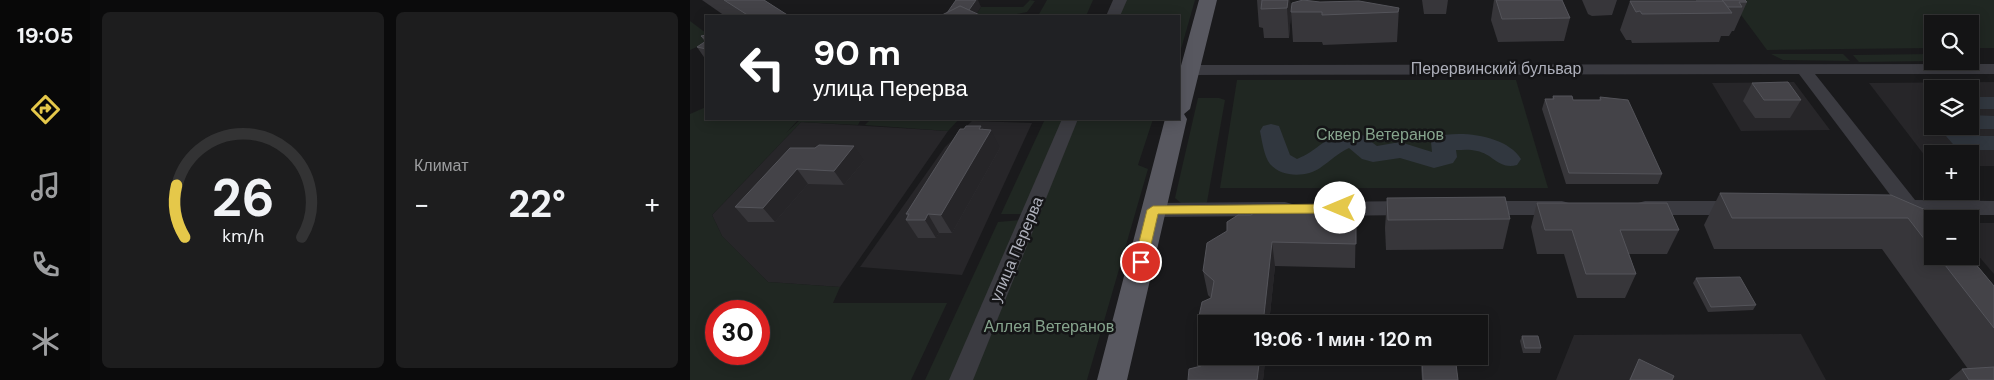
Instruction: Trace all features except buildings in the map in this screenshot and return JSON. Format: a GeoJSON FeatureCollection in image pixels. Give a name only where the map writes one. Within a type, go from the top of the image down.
{"type":"FeatureCollection","features":[{"type":"Feature","properties":{"kind":"main road"},"geometry":{"type":"LineString","coordinates":[[1180,105],[1208,0]]}},
{"type":"Feature","properties":{"kind":"main road"},"geometry":{"type":"LineString","coordinates":[[1112,380],[1176,120]]}},
{"type":"Feature","properties":{"kind":"street"},"geometry":{"type":"LineString","coordinates":[[1113,15],[1120,0]]}},
{"type":"Feature","properties":{"kind":"street"},"geometry":{"type":"LineString","coordinates":[[1802,68],[1910,208]]}},
{"type":"Feature","properties":{"kind":"street","name":"Перервинский бульвар"},"geometry":{"type":"LineString","coordinates":[[1189,70],[1994,69]]}},
{"type":"Feature","properties":{"kind":"street","name":"улица Перерва"},"geometry":{"type":"LineString","coordinates":[[961,380],[1070,120]]}},
{"type":"Feature","properties":{"kind":"street"},"geometry":{"type":"LineString","coordinates":[[1153,210],[1433,208]]}},
{"type":"Feature","properties":{"kind":"street"},"geometry":{"type":"LineString","coordinates":[[1462,208],[1581,208]]}},
{"type":"Feature","properties":{"kind":"street"},"geometry":{"type":"LineString","coordinates":[[1629,208],[1754,208]]}},
{"type":"Feature","properties":{"kind":"street"},"geometry":{"type":"LineString","coordinates":[[1880,208],[1994,208]]}},
{"type":"Feature","properties":{"kind":"shaded area"},"geometry":{"type":"Polygon","coordinates":[[[1794,82],[1830,130],[1741,131],[1712,83],[1794,82]]]}},
{"type":"Feature","properties":{"kind":"shaded area"},"geometry":{"type":"Polygon","coordinates":[[[1979,82],[1994,82],[1994,166],[1979,166],[1979,145],[1924,145],[1924,155],[1869,83],[1924,83],[1924,135],[1979,135],[1979,82]]]}},
{"type":"Feature","properties":{"kind":"shaded area"},"geometry":{"type":"Polygon","coordinates":[[[1979,97],[1994,97],[1994,109],[1979,109],[1979,97]]]}},
{"type":"Feature","properties":{"kind":"shaded area"},"geometry":{"type":"Polygon","coordinates":[[[1979,115],[1994,116],[1994,129],[1979,129],[1979,115]]]}},
{"type":"Feature","properties":{"kind":"shaded area"},"geometry":{"type":"Polygon","coordinates":[[[972,121],[1032,123],[962,275],[860,267],[945,147],[972,121]]]}},
{"type":"Feature","properties":{"kind":"shaded area"},"geometry":{"type":"Polygon","coordinates":[[[801,122],[948,131],[840,287],[768,282],[722,236],[712,215],[801,122]]]}},
{"type":"Feature","properties":{"kind":"shaded area"},"geometry":{"type":"Polygon","coordinates":[[[1946,136],[1994,136],[1994,150],[1979,150],[1979,145],[1954,145],[1946,136]]]}},
{"type":"Feature","properties":{"kind":"shaded area"},"geometry":{"type":"Polygon","coordinates":[[[1979,223],[1994,223],[1994,274],[1979,256],[1979,223]]]}},
{"type":"Feature","properties":{"kind":"shaded area"},"geometry":{"type":"Polygon","coordinates":[[[1801,334],[1826,380],[1556,380],[1574,335],[1801,334]]]}},
{"type":"Feature","properties":{"kind":"green space"},"geometry":{"type":"Polygon","coordinates":[[[1030,0],[1035,1],[1027,12],[1017,14],[1021,15],[976,15],[981,7],[1023,7],[1030,0]]]}},
{"type":"Feature","properties":{"kind":"green space"},"geometry":{"type":"Polygon","coordinates":[[[1047,0],[1093,0],[1086,15],[1039,15],[1047,0]]]}},
{"type":"Feature","properties":{"kind":"green space"},"geometry":{"type":"Polygon","coordinates":[[[1126,0],[1195,0],[1181,49],[1180,15],[1119,15],[1126,0]]]}},
{"type":"Feature","properties":{"kind":"green space"},"geometry":{"type":"Polygon","coordinates":[[[1730,0],[1994,0],[1994,48],[1979,48],[1979,15],[1924,15],[1924,48],[1767,50],[1730,0]]]}},
{"type":"Feature","properties":{"kind":"green space"},"geometry":{"type":"Polygon","coordinates":[[[690,21],[705,32],[705,43],[690,50],[690,21]]]}},
{"type":"Feature","properties":{"kind":"green space"},"geometry":{"type":"Polygon","coordinates":[[[1771,54],[1843,54],[1850,61],[1783,60],[1771,54]]]}},
{"type":"Feature","properties":{"kind":"green space"},"geometry":{"type":"Polygon","coordinates":[[[1924,54],[1924,61],[1859,62],[1853,55],[1924,54]]]}},
{"type":"Feature","properties":{"kind":"green space","name":"Сквер Ветеранов"},"geometry":{"type":"Polygon","coordinates":[[[1237,80],[1516,80],[1548,188],[1220,188],[1237,80]]]}},
{"type":"Feature","properties":{"kind":"green space"},"geometry":{"type":"Polygon","coordinates":[[[1198,98],[1219,98],[1225,100],[1207,202],[1205,204],[1181,203],[1175,198],[1198,98]]]}},
{"type":"Feature","properties":{"kind":"green space"},"geometry":{"type":"Polygon","coordinates":[[[705,107],[705,120],[798,120],[786,133],[800,120],[860,120],[858,125],[801,122],[712,215],[722,236],[768,282],[840,287],[833,303],[947,303],[911,380],[690,380],[690,114],[705,107]]]}},
{"type":"Feature","properties":{"kind":"green space"},"geometry":{"type":"Polygon","coordinates":[[[870,120],[958,120],[948,131],[865,125],[870,120]]]}},
{"type":"Feature","properties":{"kind":"green space"},"geometry":{"type":"Polygon","coordinates":[[[1045,120],[1064,120],[1023,214],[1001,214],[1045,120]]]}},
{"type":"Feature","properties":{"kind":"green space","name":"Аллея Ветеранов"},"geometry":{"type":"Polygon","coordinates":[[[1077,120],[1153,120],[1138,165],[1148,169],[1087,380],[972,380],[1077,120]]]}},
{"type":"Feature","properties":{"kind":"green space"},"geometry":{"type":"Polygon","coordinates":[[[1020,220],[951,380],[925,380],[998,222],[1020,220]]]}},
{"type":"Feature","properties":{"kind":"waterway"},"geometry":{"type":"LineString","coordinates":[[1271,131],[1280,160],[1297,167],[1305,166],[1339,143],[1352,140],[1373,154],[1400,150],[1434,160],[1445,157],[1443,142],[1482,143],[1509,159]]}},
{"type":"Feature","properties":{"kind":"route"},"geometry":{"type":"LineString","coordinates":[[1141,262],[1153,210],[1340,208]]}}]}
